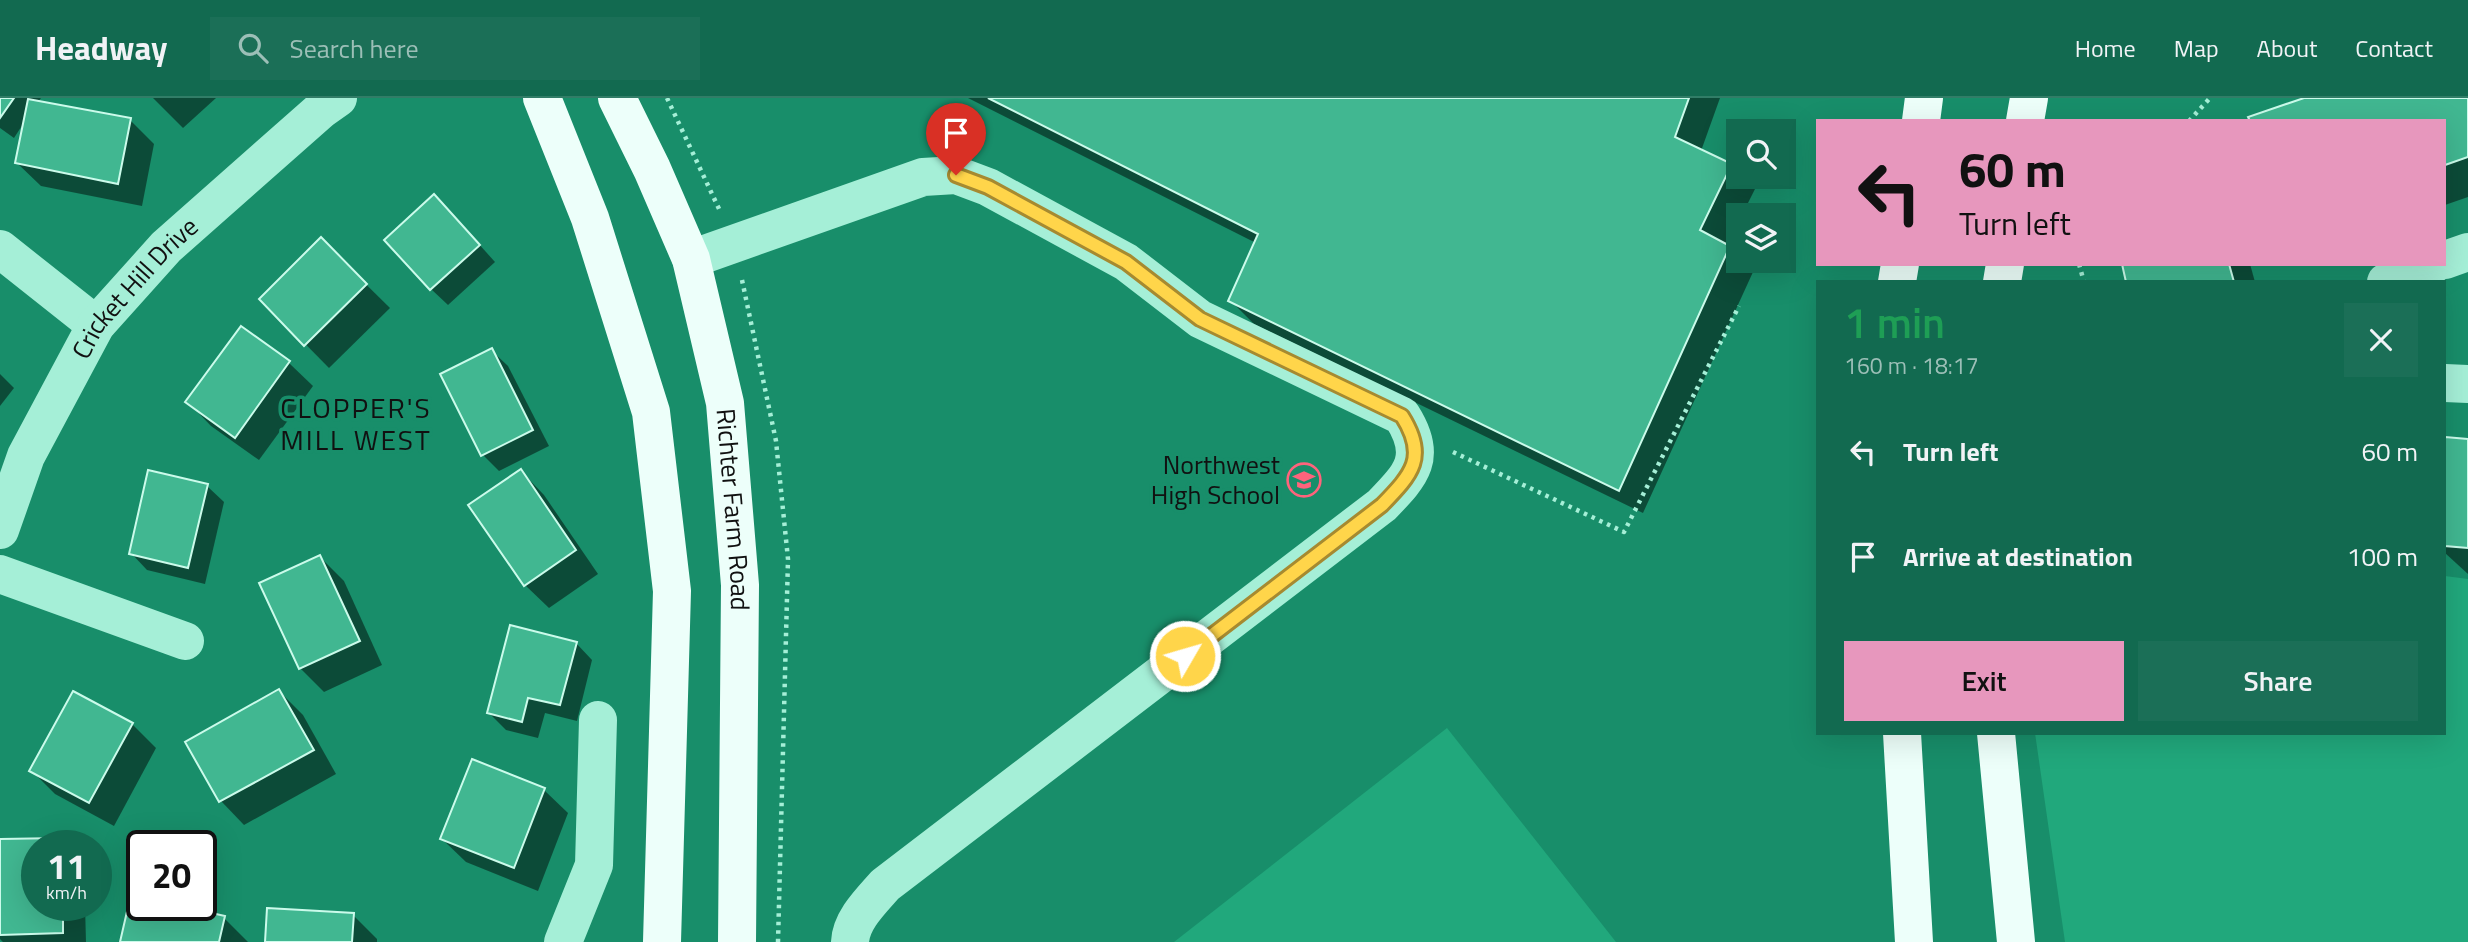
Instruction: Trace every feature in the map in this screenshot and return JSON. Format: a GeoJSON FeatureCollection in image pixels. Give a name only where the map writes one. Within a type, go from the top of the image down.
{"type":"FeatureCollection","features":[{"type":"Feature","properties":{"kind":"main road"},"geometry":{"type":"LineString","coordinates":[[542,98],[590,218],[650,412],[672,591],[662,942]]}},
{"type":"Feature","properties":{"kind":"main road","name":"Richter Farm Road"},"geometry":{"type":"LineString","coordinates":[[617,98],[652,169],[691,259],[725,403],[740,585],[737,942]]}},
{"type":"Feature","properties":{"kind":"main road"},"geometry":{"type":"LineString","coordinates":[[1921,119],[1924,98]]}},
{"type":"Feature","properties":{"kind":"main road"},"geometry":{"type":"LineString","coordinates":[[2025,119],[2029,98]]}},
{"type":"Feature","properties":{"kind":"main road"},"geometry":{"type":"LineString","coordinates":[[1902,735],[1914,942]]}},
{"type":"Feature","properties":{"kind":"main road"},"geometry":{"type":"LineString","coordinates":[[1996,735],[2016,942]]}},
{"type":"Feature","properties":{"kind":"street","name":"Cricket Hill Drive"},"geometry":{"type":"LineString","coordinates":[[0,530],[26,456],[96,325],[166,247],[338,98]]}},
{"type":"Feature","properties":{"kind":"street"},"geometry":{"type":"LineString","coordinates":[[691,259],[923,177],[956,175],[988,187],[1126,262],[1200,319],[1402,416],[1414,434],[1416,455],[1405,481],[1382,505],[885,885],[864,908],[850,934],[850,942]]}},
{"type":"Feature","properties":{"kind":"street"},"geometry":{"type":"LineString","coordinates":[[0,249],[96,325]]}},
{"type":"Feature","properties":{"kind":"street"},"geometry":{"type":"LineString","coordinates":[[2446,260],[2468,252]]}},
{"type":"Feature","properties":{"kind":"street"},"geometry":{"type":"LineString","coordinates":[[2391,280],[2429,266]]}},
{"type":"Feature","properties":{"kind":"street"},"geometry":{"type":"LineString","coordinates":[[2446,383],[2468,384]]}},
{"type":"Feature","properties":{"kind":"street"},"geometry":{"type":"LineString","coordinates":[[0,574],[185,641]]}},
{"type":"Feature","properties":{"kind":"street"},"geometry":{"type":"LineString","coordinates":[[564,942],[594,865],[598,720]]}},
{"type":"Feature","properties":{"kind":"path"},"geometry":{"type":"LineString","coordinates":[[2191,119],[2210,98]]}},
{"type":"Feature","properties":{"kind":"path"},"geometry":{"type":"LineString","coordinates":[[1414,434],[1624,532],[1740,306]]}},
{"type":"Feature","properties":{"kind":"green space"},"geometry":{"type":"Polygon","coordinates":[[[2446,576],[2468,579],[2468,942],[2065,942],[2035,735],[2446,735],[2446,576]]]}},
{"type":"Feature","properties":{"kind":"green space"},"geometry":{"type":"Polygon","coordinates":[[[1447,728],[1616,942],[1174,942],[1447,728]]]}},
{"type":"Feature","properties":{"kind":"building"},"geometry":{"type":"Polygon","coordinates":[[[0,98],[14,98],[0,118],[0,98]]]}},
{"type":"Feature","properties":{"kind":"building"},"geometry":{"type":"Polygon","coordinates":[[[988,98],[1689,98],[1675,137],[1726,161],[1726,176],[1700,230],[1726,244],[1726,255],[1619,491],[1228,301],[1258,234],[988,98]]]}},
{"type":"Feature","properties":{"kind":"building"},"geometry":{"type":"Polygon","coordinates":[[[2304,98],[2468,98],[2468,157],[2446,165],[2446,119],[2248,117],[2304,98]]]}},
{"type":"Feature","properties":{"kind":"building"},"geometry":{"type":"Polygon","coordinates":[[[28,99],[131,118],[118,184],[15,163],[28,99]]]}},
{"type":"Feature","properties":{"kind":"building"},"geometry":{"type":"Polygon","coordinates":[[[434,194],[480,245],[430,290],[384,240],[434,194]]]}},
{"type":"Feature","properties":{"kind":"building"},"geometry":{"type":"Polygon","coordinates":[[[321,237],[367,284],[304,346],[259,299],[321,237]]]}},
{"type":"Feature","properties":{"kind":"building"},"geometry":{"type":"Polygon","coordinates":[[[2122,266],[2230,266],[2233,280],[2126,280],[2122,266]]]}},
{"type":"Feature","properties":{"kind":"building"},"geometry":{"type":"Polygon","coordinates":[[[241,326],[290,361],[235,438],[185,402],[241,326]]]}},
{"type":"Feature","properties":{"kind":"building"},"geometry":{"type":"Polygon","coordinates":[[[492,348],[533,430],[481,456],[440,374],[492,348]]]}},
{"type":"Feature","properties":{"kind":"building"},"geometry":{"type":"Polygon","coordinates":[[[2446,437],[2468,439],[2468,548],[2446,546],[2446,437]]]}},
{"type":"Feature","properties":{"kind":"building"},"geometry":{"type":"Polygon","coordinates":[[[521,469],[576,550],[524,586],[468,505],[521,469]]]}},
{"type":"Feature","properties":{"kind":"building"},"geometry":{"type":"Polygon","coordinates":[[[148,470],[208,484],[188,568],[129,554],[148,470]]]}},
{"type":"Feature","properties":{"kind":"building"},"geometry":{"type":"Polygon","coordinates":[[[320,555],[360,641],[299,669],[259,583],[320,555]]]}},
{"type":"Feature","properties":{"kind":"building"},"geometry":{"type":"Polygon","coordinates":[[[510,625],[577,642],[560,705],[528,698],[522,722],[487,713],[510,625]]]}},
{"type":"Feature","properties":{"kind":"building"},"geometry":{"type":"Polygon","coordinates":[[[279,689],[314,750],[219,802],[185,742],[279,689]]]}},
{"type":"Feature","properties":{"kind":"building"},"geometry":{"type":"Polygon","coordinates":[[[73,691],[133,723],[89,803],[29,771],[73,691]]]}},
{"type":"Feature","properties":{"kind":"building"},"geometry":{"type":"Polygon","coordinates":[[[472,759],[545,788],[514,868],[440,839],[472,759]]]}},
{"type":"Feature","properties":{"kind":"building"},"geometry":{"type":"Polygon","coordinates":[[[0,839],[21,839],[21,921],[63,921],[63,933],[0,935],[0,839]]]}},
{"type":"Feature","properties":{"kind":"building"},"geometry":{"type":"Polygon","coordinates":[[[267,908],[354,913],[352,942],[265,942],[267,908]]]}},
{"type":"Feature","properties":{"kind":"building"},"geometry":{"type":"Polygon","coordinates":[[[217,914],[225,916],[219,942],[120,942],[126,916],[126,921],[217,921],[217,914]]]}},
{"type":"Feature","properties":{"kind":"place","name":"Northwest High School"},"geometry":{"type":"Point","coordinates":[1304,480]}},
{"type":"Feature","properties":{"kind":"district","name":"CLOPPER'S MILL WEST"},"geometry":{"type":"Point","coordinates":[356,424]}},
{"type":"Feature","properties":{"kind":"route"},"geometry":{"type":"LineString","coordinates":[[956,175],[988,187],[1126,262],[1200,319],[1402,416],[1414,434],[1416,455],[1405,481],[1382,505],[1185,656]]}}]}
